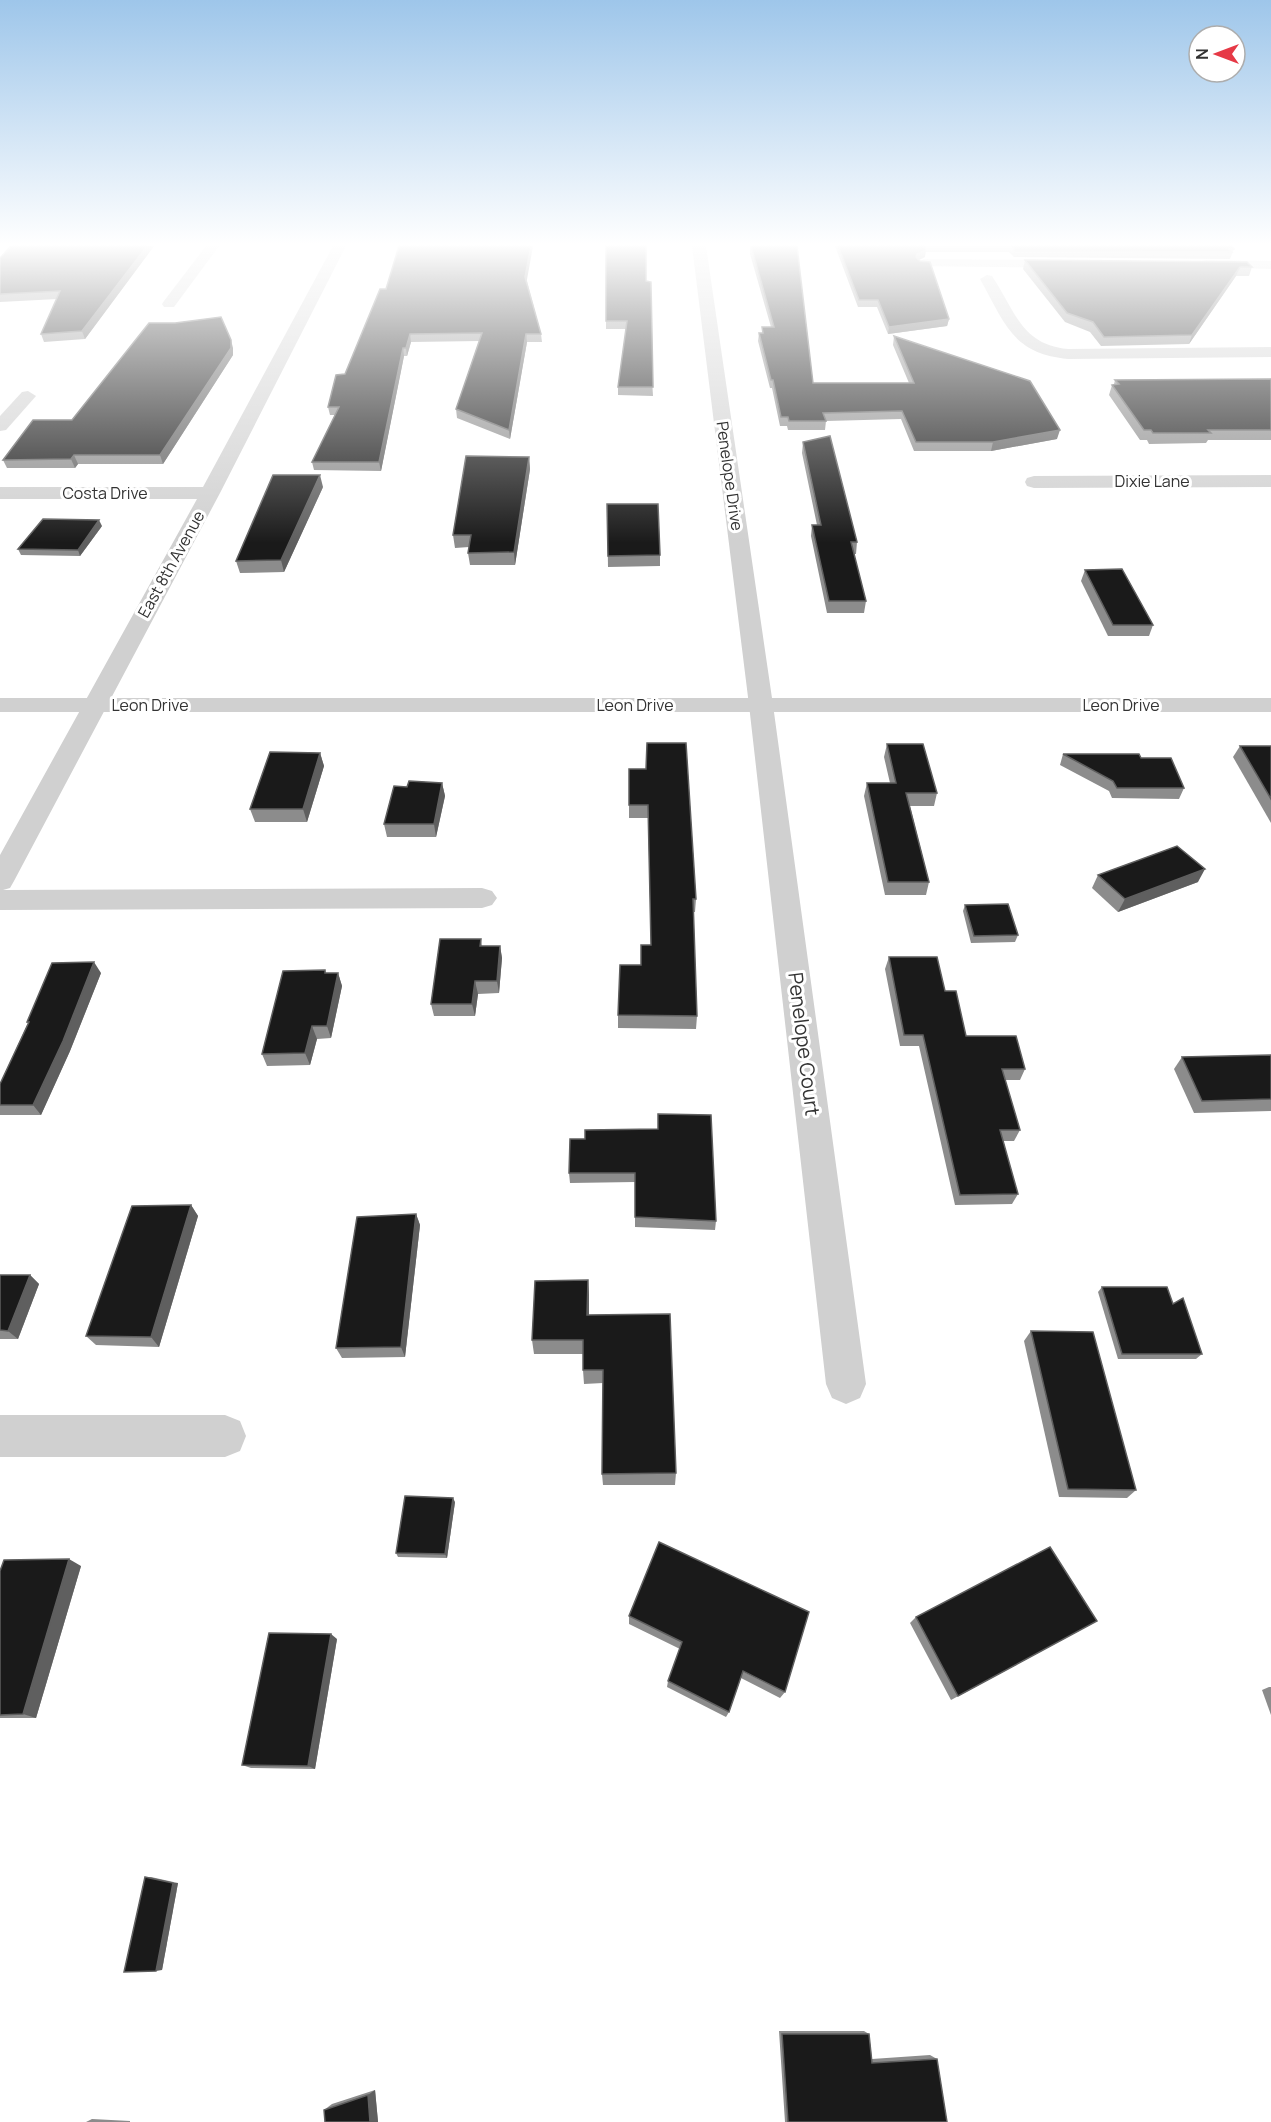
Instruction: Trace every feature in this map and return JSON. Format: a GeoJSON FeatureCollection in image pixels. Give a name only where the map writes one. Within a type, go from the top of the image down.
{"type":"FeatureCollection","features":[{"type":"Feature","properties":{"kind":"street","name":"East 8th Avenue"},"geometry":{"type":"LineString","coordinates":[[0,881],[288,345]]}},
{"type":"Feature","properties":{"kind":"street","name":"Penelope Drive"},"geometry":{"type":"LineString","coordinates":[[712,345],[761,705]]}},
{"type":"Feature","properties":{"kind":"street"},"geometry":{"type":"LineString","coordinates":[[1033,345],[1042,350],[1068,354],[1271,352]]}},
{"type":"Feature","properties":{"kind":"street"},"geometry":{"type":"LineString","coordinates":[[0,426],[28,396]]}},
{"type":"Feature","properties":{"kind":"street","name":"Dixie Lane"},"geometry":{"type":"LineString","coordinates":[[1034,482],[1271,480]]}},
{"type":"Feature","properties":{"kind":"street","name":"Costa Drive"},"geometry":{"type":"LineString","coordinates":[[0,493],[210,493]]}},
{"type":"Feature","properties":{"kind":"street","name":"Leon Drive"},"geometry":{"type":"LineString","coordinates":[[0,705],[1271,705]]}},
{"type":"Feature","properties":{"kind":"street","name":"Penelope Court"},"geometry":{"type":"LineString","coordinates":[[761,705],[846,1384]]}},
{"type":"Feature","properties":{"kind":"street"},"geometry":{"type":"LineString","coordinates":[[0,900],[482,898]]}},
{"type":"Feature","properties":{"kind":"street"},"geometry":{"type":"LineString","coordinates":[[0,1436],[225,1436]]}},
{"type":"Feature","properties":{"kind":"building"},"geometry":{"type":"Polygon","coordinates":[[[132,345],[231,345],[160,455],[74,455],[71,459],[3,460],[33,420],[72,420],[132,345]]]}},
{"type":"Feature","properties":{"kind":"building"},"geometry":{"type":"Polygon","coordinates":[[[357,345],[407,345],[406,348],[403,348],[379,462],[312,462],[339,407],[328,407],[336,375],[345,374],[357,345]]]}},
{"type":"Feature","properties":{"kind":"building"},"geometry":{"type":"Polygon","coordinates":[[[478,345],[524,345],[509,430],[456,409],[478,345]]]}},
{"type":"Feature","properties":{"kind":"building"},"geometry":{"type":"Polygon","coordinates":[[[624,345],[652,345],[653,387],[618,387],[624,345]]]}},
{"type":"Feature","properties":{"kind":"building"},"geometry":{"type":"Polygon","coordinates":[[[762,345],[809,345],[813,383],[914,383],[898,345],[921,345],[1030,381],[1060,430],[993,442],[916,442],[902,411],[823,413],[826,421],[789,421],[788,417],[781,417],[773,380],[771,380],[762,345]]]}},
{"type":"Feature","properties":{"kind":"building"},"geometry":{"type":"Polygon","coordinates":[[[1271,379],[1271,430],[1208,430],[1211,433],[1153,433],[1151,430],[1144,430],[1112,385],[1119,384],[1115,380],[1271,379]]]}},
{"type":"Feature","properties":{"kind":"building"},"geometry":{"type":"Polygon","coordinates":[[[830,436],[857,542],[851,542],[866,601],[829,601],[812,525],[821,525],[803,442],[830,436]]]}},
{"type":"Feature","properties":{"kind":"building"},"geometry":{"type":"Polygon","coordinates":[[[466,456],[529,457],[514,552],[468,553],[471,535],[453,535],[466,456]]]}},
{"type":"Feature","properties":{"kind":"building"},"geometry":{"type":"Polygon","coordinates":[[[273,475],[320,475],[281,560],[236,561],[273,475]]]}},
{"type":"Feature","properties":{"kind":"building"},"geometry":{"type":"Polygon","coordinates":[[[607,504],[658,504],[660,555],[608,556],[607,504]]]}},
{"type":"Feature","properties":{"kind":"building"},"geometry":{"type":"Polygon","coordinates":[[[43,519],[99,520],[78,550],[18,549],[43,519]]]}},
{"type":"Feature","properties":{"kind":"building"},"geometry":{"type":"Polygon","coordinates":[[[1122,569],[1153,625],[1113,625],[1085,570],[1122,569]]]}},
{"type":"Feature","properties":{"kind":"building"},"geometry":{"type":"Polygon","coordinates":[[[647,743],[686,743],[696,899],[693,899],[697,1016],[618,1015],[620,965],[641,965],[641,945],[651,945],[648,805],[629,805],[629,769],[646,769],[647,743]]]}},
{"type":"Feature","properties":{"kind":"building"},"geometry":{"type":"Polygon","coordinates":[[[887,744],[923,744],[937,793],[906,793],[929,882],[888,882],[867,783],[896,783],[887,744]]]}},
{"type":"Feature","properties":{"kind":"building"},"geometry":{"type":"Polygon","coordinates":[[[1240,746],[1271,746],[1271,799],[1240,746]]]}},
{"type":"Feature","properties":{"kind":"building"},"geometry":{"type":"Polygon","coordinates":[[[270,752],[320,753],[303,809],[250,809],[270,752]]]}},
{"type":"Feature","properties":{"kind":"building"},"geometry":{"type":"Polygon","coordinates":[[[1063,754],[1139,754],[1141,758],[1171,758],[1184,788],[1117,788],[1113,781],[1063,754]]]}},
{"type":"Feature","properties":{"kind":"building"},"geometry":{"type":"Polygon","coordinates":[[[409,781],[442,783],[434,824],[384,824],[394,786],[407,787],[409,781]]]}},
{"type":"Feature","properties":{"kind":"building"},"geometry":{"type":"Polygon","coordinates":[[[1177,846],[1205,869],[1125,899],[1098,875],[1177,846]]]}},
{"type":"Feature","properties":{"kind":"building"},"geometry":{"type":"Polygon","coordinates":[[[1008,904],[1018,935],[974,936],[965,905],[1008,904]]]}},
{"type":"Feature","properties":{"kind":"building"},"geometry":{"type":"Polygon","coordinates":[[[440,939],[481,939],[480,946],[500,946],[497,981],[475,981],[472,1004],[431,1004],[440,939]]]}},
{"type":"Feature","properties":{"kind":"building"},"geometry":{"type":"Polygon","coordinates":[[[889,957],[937,957],[945,991],[956,991],[966,1036],[1016,1036],[1025,1069],[1002,1069],[1020,1130],[1000,1130],[1018,1194],[960,1195],[923,1035],[904,1035],[889,957]]]}},
{"type":"Feature","properties":{"kind":"building"},"geometry":{"type":"Polygon","coordinates":[[[94,962],[63,1041],[33,1105],[0,1105],[0,1084],[29,1022],[27,1022],[52,963],[94,962]]]}},
{"type":"Feature","properties":{"kind":"building"},"geometry":{"type":"Polygon","coordinates":[[[325,970],[325,973],[338,973],[327,1026],[312,1026],[305,1053],[262,1054],[283,971],[325,970]]]}},
{"type":"Feature","properties":{"kind":"building"},"geometry":{"type":"Polygon","coordinates":[[[1271,1055],[1271,1099],[1202,1101],[1182,1057],[1271,1055]]]}},
{"type":"Feature","properties":{"kind":"building"},"geometry":{"type":"Polygon","coordinates":[[[658,1114],[711,1115],[716,1221],[635,1217],[635,1173],[569,1173],[570,1139],[585,1139],[585,1130],[658,1129],[658,1114]]]}},
{"type":"Feature","properties":{"kind":"building"},"geometry":{"type":"Polygon","coordinates":[[[191,1205],[151,1337],[86,1336],[132,1206],[191,1205]]]}},
{"type":"Feature","properties":{"kind":"building"},"geometry":{"type":"Polygon","coordinates":[[[416,1214],[401,1347],[336,1348],[357,1217],[416,1214]]]}},
{"type":"Feature","properties":{"kind":"building"},"geometry":{"type":"Polygon","coordinates":[[[0,1275],[30,1275],[8,1331],[0,1330],[0,1275]]]}},
{"type":"Feature","properties":{"kind":"building"},"geometry":{"type":"Polygon","coordinates":[[[588,1280],[587,1315],[670,1314],[676,1473],[602,1474],[603,1370],[583,1370],[583,1340],[532,1340],[535,1281],[588,1280]]]}},
{"type":"Feature","properties":{"kind":"building"},"geometry":{"type":"Polygon","coordinates":[[[1102,1287],[1167,1287],[1173,1304],[1183,1298],[1202,1354],[1122,1354],[1102,1287]]]}},
{"type":"Feature","properties":{"kind":"building"},"geometry":{"type":"Polygon","coordinates":[[[1031,1331],[1093,1332],[1136,1490],[1068,1489],[1031,1331]]]}},
{"type":"Feature","properties":{"kind":"building"},"geometry":{"type":"Polygon","coordinates":[[[405,1496],[453,1498],[445,1554],[396,1553],[405,1496]]]}},
{"type":"Feature","properties":{"kind":"building"},"geometry":{"type":"Polygon","coordinates":[[[659,1542],[809,1612],[785,1692],[743,1671],[729,1712],[668,1681],[682,1642],[629,1616],[659,1542]]]}},
{"type":"Feature","properties":{"kind":"building"},"geometry":{"type":"Polygon","coordinates":[[[1050,1547],[1097,1621],[958,1696],[916,1617],[1050,1547]]]}},
{"type":"Feature","properties":{"kind":"building"},"geometry":{"type":"Polygon","coordinates":[[[69,1559],[23,1714],[0,1715],[0,1571],[4,1560],[69,1559]]]}},
{"type":"Feature","properties":{"kind":"building"},"geometry":{"type":"Polygon","coordinates":[[[269,1633],[331,1634],[308,1766],[242,1765],[269,1633]]]}},
{"type":"Feature","properties":{"kind":"building"},"geometry":{"type":"Polygon","coordinates":[[[145,1877],[173,1883],[156,1971],[124,1972],[145,1877]]]}},
{"type":"Feature","properties":{"kind":"building"},"geometry":{"type":"Polygon","coordinates":[[[782,2034],[869,2034],[872,2063],[937,2059],[947,2122],[788,2122],[782,2034]]]}},
{"type":"Feature","properties":{"kind":"building"},"geometry":{"type":"Polygon","coordinates":[[[368,2095],[370,2122],[325,2122],[324,2110],[368,2095]]]}}]}
